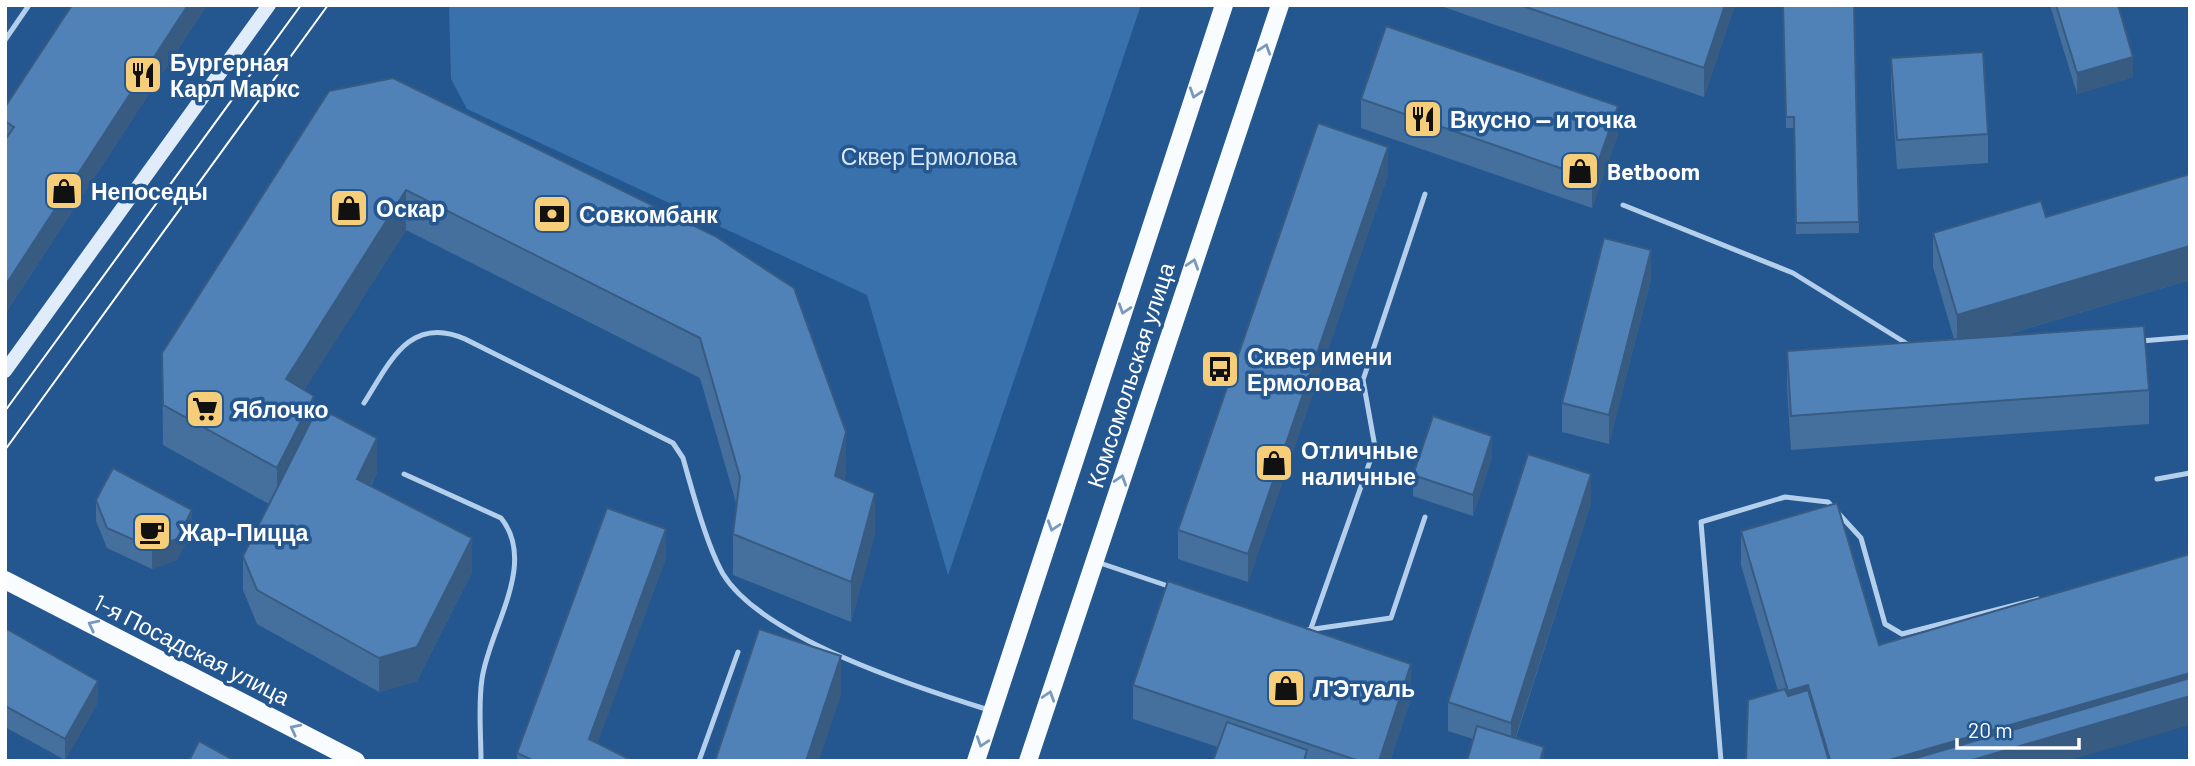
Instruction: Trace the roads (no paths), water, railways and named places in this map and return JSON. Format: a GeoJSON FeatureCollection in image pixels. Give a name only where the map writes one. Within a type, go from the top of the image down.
{"type":"FeatureCollection","features":[{"type":"Feature","properties":{"kind":"main road","name":"Комсомольская улица"},"geometry":{"type":"LineString","coordinates":[[976,761],[1224,5]]}},
{"type":"Feature","properties":{"kind":"main road","name":"Комсомольская улица"},"geometry":{"type":"LineString","coordinates":[[1028,761],[1280,5]]}},
{"type":"Feature","properties":{"kind":"main road","name":"1-я Посадская улица"},"geometry":{"type":"LineString","coordinates":[[5,580],[356,761]]}},
{"type":"Feature","properties":{"kind":"street"},"geometry":{"type":"LineString","coordinates":[[5,371],[269,5]]}},
{"type":"Feature","properties":{"kind":"lane"},"geometry":{"type":"LineString","coordinates":[[5,40],[29,5]]}},
{"type":"Feature","properties":{"kind":"lane"},"geometry":{"type":"LineString","coordinates":[[1310,631],[1375,447],[1363,380],[1424,194]]}},
{"type":"Feature","properties":{"kind":"lane"},"geometry":{"type":"LineString","coordinates":[[1622,205],[1793,273],[1914,348]]}},
{"type":"Feature","properties":{"kind":"lane"},"geometry":{"type":"LineString","coordinates":[[363,403],[391,360],[410,340],[439,331],[465,339],[673,443],[683,458],[723,573],[757,611],[837,654],[992,711]]}},
{"type":"Feature","properties":{"kind":"lane"},"geometry":{"type":"LineString","coordinates":[[2131,342],[2190,337]]}},
{"type":"Feature","properties":{"kind":"lane"},"geometry":{"type":"LineString","coordinates":[[404,474],[501,518],[510,529],[516,561],[481,681],[481,761]]}},
{"type":"Feature","properties":{"kind":"lane"},"geometry":{"type":"LineString","coordinates":[[2157,479],[2190,474]]}},
{"type":"Feature","properties":{"kind":"lane"},"geometry":{"type":"LineString","coordinates":[[1721,761],[1701,522],[1785,498],[1828,502],[1861,538],[1885,624],[1902,634],[2046,597]]}},
{"type":"Feature","properties":{"kind":"lane"},"geometry":{"type":"LineString","coordinates":[[1297,626],[1310,631],[1391,618],[1425,517]]}},
{"type":"Feature","properties":{"kind":"lane"},"geometry":{"type":"LineString","coordinates":[[1094,561],[1185,591]]}},
{"type":"Feature","properties":{"kind":"lane"},"geometry":{"type":"LineString","coordinates":[[699,761],[738,652]]}},
{"type":"Feature","properties":{"kind":"tram line"},"geometry":{"type":"LineString","coordinates":[[5,411],[301,5]]}},
{"type":"Feature","properties":{"kind":"tram line"},"geometry":{"type":"LineString","coordinates":[[5,450],[328,5]]}},
{"type":"Feature","properties":{"kind":"place","name":"Бургерная Карл Маркс"},"geometry":{"type":"Point","coordinates":[143,75]}},
{"type":"Feature","properties":{"kind":"place","name":"Вкусно — и точка"},"geometry":{"type":"Point","coordinates":[1423,119]}},
{"type":"Feature","properties":{"kind":"place","name":"Betboom"},"geometry":{"type":"Point","coordinates":[1580,171]}},
{"type":"Feature","properties":{"kind":"place","name":"Непоседы"},"geometry":{"type":"Point","coordinates":[64,191]}},
{"type":"Feature","properties":{"kind":"place","name":"Оскар"},"geometry":{"type":"Point","coordinates":[349,208]}},
{"type":"Feature","properties":{"kind":"place","name":"Совкомбанк"},"geometry":{"type":"Point","coordinates":[552,214]}},
{"type":"Feature","properties":{"kind":"place","name":"Сквер имени Ермолова"},"geometry":{"type":"Point","coordinates":[1220,369]}},
{"type":"Feature","properties":{"kind":"place","name":"Яблочко"},"geometry":{"type":"Point","coordinates":[205,409]}},
{"type":"Feature","properties":{"kind":"place","name":"Отличные наличные"},"geometry":{"type":"Point","coordinates":[1274,463]}},
{"type":"Feature","properties":{"kind":"place","name":"Жар-Пицца"},"geometry":{"type":"Point","coordinates":[152,532]}},
{"type":"Feature","properties":{"kind":"place","name":"Л'Этуаль"},"geometry":{"type":"Point","coordinates":[1286,688]}},
{"type":"Feature","properties":{"kind":"park label","name":"Сквер Ермолова"},"geometry":{"type":"Point","coordinates":[929,156]}}]}
